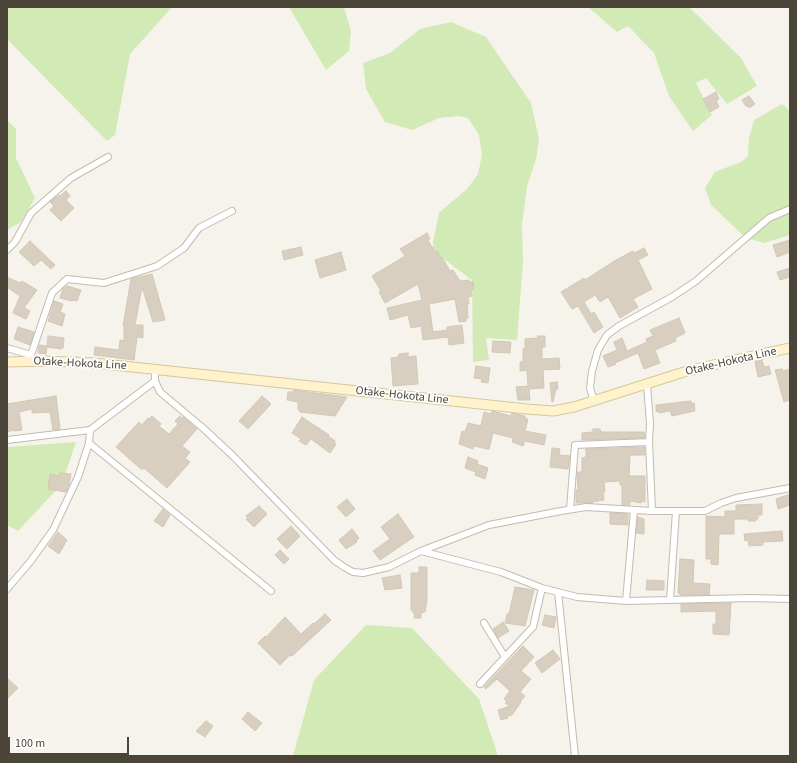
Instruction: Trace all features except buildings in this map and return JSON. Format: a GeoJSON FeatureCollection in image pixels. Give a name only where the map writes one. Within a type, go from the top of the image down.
{"type":"FeatureCollection","features":[{"type":"Feature","properties":{"kind":"main road","name":"Otake-Hokota Line"},"geometry":{"type":"LineString","coordinates":[[7,362],[30,358],[95,363],[553,411],[574,407],[687,372],[790,348]]}},
{"type":"Feature","properties":{"kind":"street"},"geometry":{"type":"LineString","coordinates":[[7,250],[15,242],[31,213],[71,178],[108,157]]}},
{"type":"Feature","properties":{"kind":"street"},"geometry":{"type":"LineString","coordinates":[[594,401],[590,388],[592,371],[598,350],[607,335],[619,326],[672,297],[696,281],[769,218],[790,210]]}},
{"type":"Feature","properties":{"kind":"street"},"geometry":{"type":"LineString","coordinates":[[7,348],[30,358],[52,293],[67,279],[104,283],[157,266],[184,248],[199,228],[232,211]]}},
{"type":"Feature","properties":{"kind":"street"},"geometry":{"type":"LineString","coordinates":[[155,369],[155,381],[160,392],[203,428],[232,455],[334,560],[344,567],[358,572],[373,571],[389,567],[421,551],[489,526],[570,509],[586,507],[652,511],[705,510],[736,498],[790,488]]}},
{"type":"Feature","properties":{"kind":"street"},"geometry":{"type":"LineString","coordinates":[[7,440],[90,430],[155,381]]}},
{"type":"Feature","properties":{"kind":"street"},"geometry":{"type":"LineString","coordinates":[[647,384],[650,424],[649,442],[652,511]]}},
{"type":"Feature","properties":{"kind":"street"},"geometry":{"type":"LineString","coordinates":[[7,589],[30,562],[53,530],[78,477],[89,443],[90,430]]}},
{"type":"Feature","properties":{"kind":"street"},"geometry":{"type":"LineString","coordinates":[[570,509],[575,445],[649,442]]}},
{"type":"Feature","properties":{"kind":"street"},"geometry":{"type":"LineString","coordinates":[[89,443],[271,591]]}},
{"type":"Feature","properties":{"kind":"street"},"geometry":{"type":"LineString","coordinates":[[626,601],[634,510]]}},
{"type":"Feature","properties":{"kind":"street"},"geometry":{"type":"LineString","coordinates":[[670,600],[676,511]]}},
{"type":"Feature","properties":{"kind":"street"},"geometry":{"type":"LineString","coordinates":[[421,551],[501,572],[542,588],[577,597],[626,601],[751,598],[790,599]]}},
{"type":"Feature","properties":{"kind":"street"},"geometry":{"type":"LineString","coordinates":[[480,684],[532,627],[542,588]]}},
{"type":"Feature","properties":{"kind":"street"},"geometry":{"type":"LineString","coordinates":[[558,592],[575,756]]}},
{"type":"Feature","properties":{"kind":"street"},"geometry":{"type":"LineString","coordinates":[[484,623],[505,657]]}},
{"type":"Feature","properties":{"kind":"green space"},"geometry":{"type":"Polygon","coordinates":[[[7,7],[172,7],[130,54],[115,135],[107,141],[7,39],[7,7]]]}},
{"type":"Feature","properties":{"kind":"green space"},"geometry":{"type":"Polygon","coordinates":[[[289,7],[344,7],[351,31],[349,51],[326,70],[289,7]]]}},
{"type":"Feature","properties":{"kind":"green space"},"geometry":{"type":"Polygon","coordinates":[[[588,7],[689,7],[741,58],[757,86],[727,104],[706,78],[696,83],[712,115],[693,131],[669,96],[654,53],[628,26],[617,32],[588,7]]]}},
{"type":"Feature","properties":{"kind":"green space"},"geometry":{"type":"Polygon","coordinates":[[[451,22],[486,37],[531,103],[539,139],[536,159],[527,186],[522,224],[523,263],[517,340],[486,338],[489,360],[473,362],[472,280],[433,251],[433,242],[439,213],[467,189],[478,174],[482,155],[479,135],[468,118],[458,116],[439,118],[412,130],[385,122],[366,89],[363,63],[390,53],[420,29],[451,22]]]}},
{"type":"Feature","properties":{"kind":"green space"},"geometry":{"type":"Polygon","coordinates":[[[782,104],[790,111],[790,235],[764,243],[746,238],[711,205],[705,188],[715,172],[741,162],[748,156],[749,138],[754,120],[782,104]]]}},
{"type":"Feature","properties":{"kind":"green space"},"geometry":{"type":"Polygon","coordinates":[[[7,120],[16,129],[16,158],[35,198],[21,222],[7,230],[7,120]]]}},
{"type":"Feature","properties":{"kind":"green space"},"geometry":{"type":"Polygon","coordinates":[[[76,442],[62,484],[18,531],[7,525],[7,447],[76,442]]]}},
{"type":"Feature","properties":{"kind":"green space"},"geometry":{"type":"Polygon","coordinates":[[[366,625],[412,628],[479,699],[498,756],[293,756],[314,680],[366,625]]]}}]}
